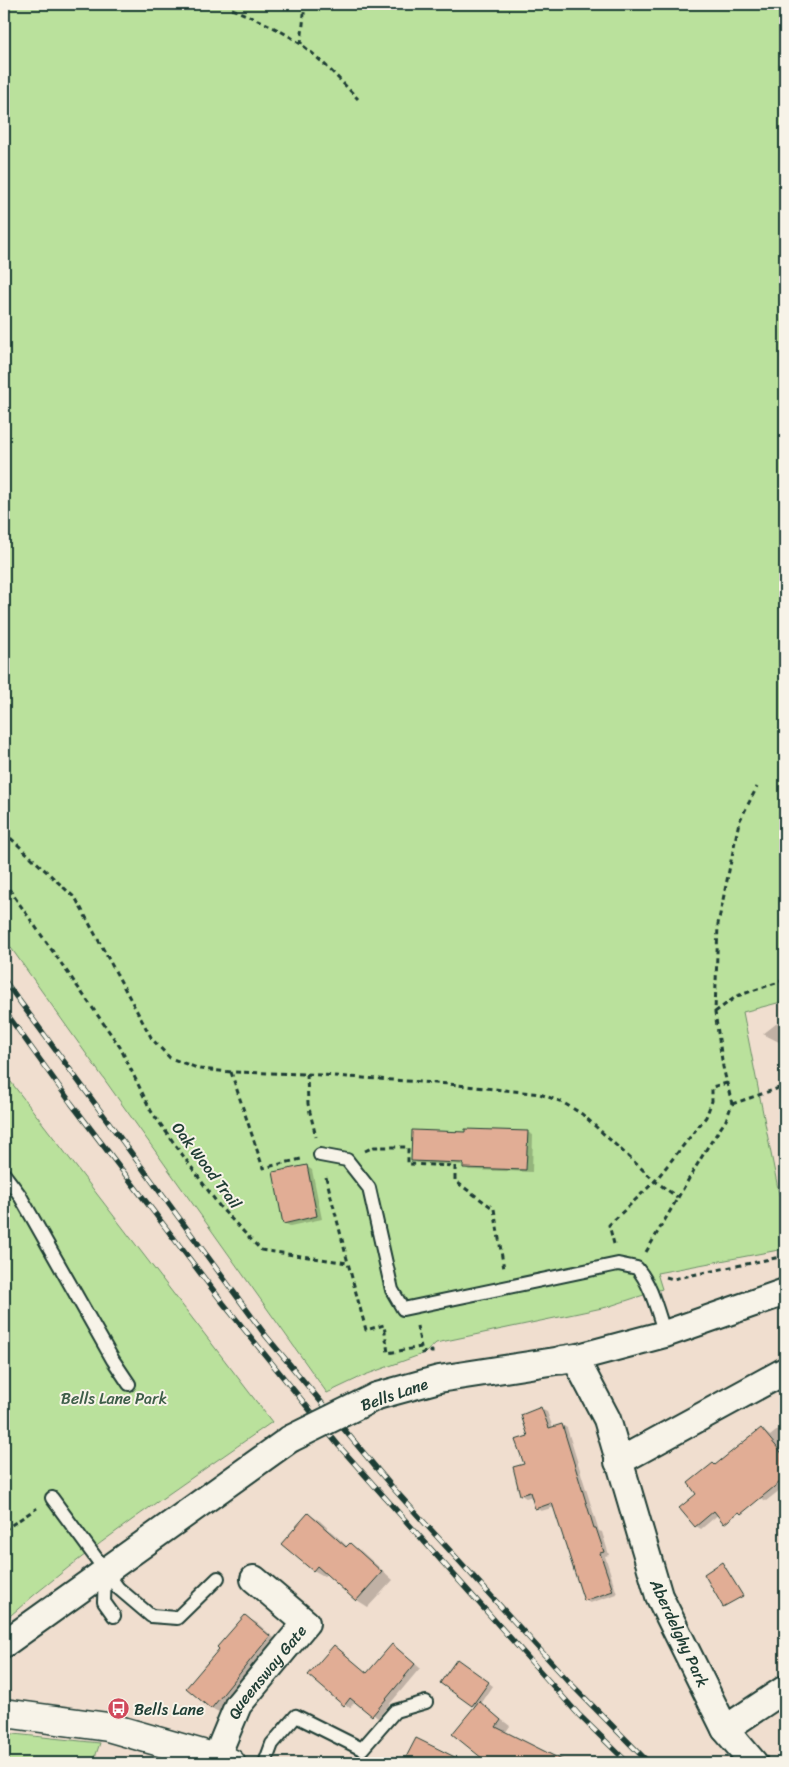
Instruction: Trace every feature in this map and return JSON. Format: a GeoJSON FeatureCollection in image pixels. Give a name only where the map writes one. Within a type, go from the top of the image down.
{"type":"FeatureCollection","features":[{"type":"Feature","properties":{"kind":"highway"},"geometry":{"type":"LineString","coordinates":[[4,1713],[108,1727],[223,1760]]}},
{"type":"Feature","properties":{"kind":"street","name":"Bells Lane"},"geometry":{"type":"LineString","coordinates":[[4,1644],[290,1439],[377,1396],[439,1379],[569,1359],[665,1334],[785,1292]]}},
{"type":"Feature","properties":{"kind":"street","name":"Aberdelghy Park"},"geometry":{"type":"LineString","coordinates":[[569,1359],[607,1418],[618,1462],[659,1596],[724,1729],[754,1763]]}},
{"type":"Feature","properties":{"kind":"street"},"geometry":{"type":"LineString","coordinates":[[618,1462],[785,1371]]}},
{"type":"Feature","properties":{"kind":"street","name":"Queensway Gate"},"geometry":{"type":"LineString","coordinates":[[223,1760],[238,1705],[306,1623],[254,1579]]}},
{"type":"Feature","properties":{"kind":"street"},"geometry":{"type":"LineString","coordinates":[[724,1729],[785,1689]]}},
{"type":"Feature","properties":{"kind":"lane"},"geometry":{"type":"LineString","coordinates":[[320,1155],[347,1160],[369,1188],[392,1290],[403,1309],[618,1264],[640,1272],[652,1293],[665,1334]]}},
{"type":"Feature","properties":{"kind":"lane"},"geometry":{"type":"LineString","coordinates":[[4,1174],[19,1194],[113,1360],[129,1384]]}},
{"type":"Feature","properties":{"kind":"lane"},"geometry":{"type":"LineString","coordinates":[[52,1498],[105,1573],[118,1588],[151,1616],[177,1618],[218,1578]]}},
{"type":"Feature","properties":{"kind":"lane"},"geometry":{"type":"LineString","coordinates":[[105,1573],[104,1602],[114,1616]]}},
{"type":"Feature","properties":{"kind":"lane"},"geometry":{"type":"LineString","coordinates":[[265,1763],[272,1744],[296,1716],[362,1749],[394,1711],[426,1702]]}},
{"type":"Feature","properties":{"kind":"path"},"geometry":{"type":"LineString","coordinates":[[302,44],[305,4]]}},
{"type":"Feature","properties":{"kind":"path"},"geometry":{"type":"LineString","coordinates":[[373,4],[381,8],[398,8],[400,4]]}},
{"type":"Feature","properties":{"kind":"path"},"geometry":{"type":"LineString","coordinates":[[232,9],[280,31],[302,44],[358,99]]}},
{"type":"Feature","properties":{"kind":"path"},"geometry":{"type":"LineString","coordinates":[[757,787],[740,822],[718,924],[715,1012],[732,1104],[726,1120],[677,1197],[640,1272],[657,1273],[672,1279],[785,1256]]}},
{"type":"Feature","properties":{"kind":"path"},"geometry":{"type":"LineString","coordinates":[[4,832],[76,899],[152,1039],[170,1058],[200,1069],[231,1072],[308,1074],[449,1084],[540,1094],[562,1102],[582,1114],[655,1181],[677,1197]]}},
{"type":"Feature","properties":{"kind":"path","name":"Oak Wood Trail"},"geometry":{"type":"LineString","coordinates":[[4,882],[120,1047],[151,1111],[220,1207],[261,1250],[348,1263]]}},
{"type":"Feature","properties":{"kind":"path"},"geometry":{"type":"LineString","coordinates":[[715,1012],[737,996],[785,980]]}},
{"type":"Feature","properties":{"kind":"path"},"geometry":{"type":"LineString","coordinates":[[231,1072],[263,1168],[320,1155]]}},
{"type":"Feature","properties":{"kind":"path"},"geometry":{"type":"LineString","coordinates":[[308,1074],[308,1104],[366,1330],[384,1325],[388,1353],[421,1347],[422,1353],[427,1351]]}},
{"type":"Feature","properties":{"kind":"path"},"geometry":{"type":"LineString","coordinates":[[618,1264],[609,1225],[655,1181],[706,1117],[712,1101],[712,1087],[727,1083]]}},
{"type":"Feature","properties":{"kind":"path"},"geometry":{"type":"LineString","coordinates":[[732,1104],[785,1086]]}},
{"type":"Feature","properties":{"kind":"path"},"geometry":{"type":"LineString","coordinates":[[347,1160],[374,1147],[408,1147],[408,1164],[455,1166],[455,1181],[494,1209],[507,1288]]}},
{"type":"Feature","properties":{"kind":"path"},"geometry":{"type":"LineString","coordinates":[[4,1530],[52,1498]]}},
{"type":"Feature","properties":{"kind":"green space"},"geometry":{"type":"Polygon","coordinates":[[[4,4],[785,4],[785,1001],[743,1012],[785,1224],[784,1249],[657,1273],[662,1289],[607,1307],[436,1343],[425,1353],[365,1375],[327,1393],[4,938],[4,4]]]}},
{"type":"Feature","properties":{"kind":"green space","name":"Bells Lane Park"},"geometry":{"type":"Polygon","coordinates":[[[4,1073],[272,1422],[101,1542],[4,1621],[4,1073]]]}},
{"type":"Feature","properties":{"kind":"green space"},"geometry":{"type":"Polygon","coordinates":[[[4,1733],[100,1743],[93,1763],[4,1763],[4,1733]]]}},
{"type":"Feature","properties":{"kind":"building"},"geometry":{"type":"Polygon","coordinates":[[[465,1129],[528,1131],[526,1170],[463,1168],[463,1163],[411,1161],[412,1130],[465,1132],[465,1129]]]}},
{"type":"Feature","properties":{"kind":"building"},"geometry":{"type":"Polygon","coordinates":[[[307,1165],[317,1216],[283,1224],[273,1172],[307,1165]]]}},
{"type":"Feature","properties":{"kind":"building"},"geometry":{"type":"Polygon","coordinates":[[[541,1407],[549,1428],[562,1424],[594,1528],[596,1528],[604,1552],[600,1553],[613,1591],[584,1601],[552,1503],[535,1509],[530,1492],[520,1495],[513,1467],[524,1464],[515,1440],[528,1436],[521,1415],[541,1407]]]}},
{"type":"Feature","properties":{"kind":"building"},"geometry":{"type":"Polygon","coordinates":[[[761,1428],[785,1457],[785,1478],[741,1514],[739,1512],[724,1524],[714,1511],[695,1527],[679,1508],[696,1494],[688,1483],[713,1463],[715,1465],[761,1428]]]}},
{"type":"Feature","properties":{"kind":"building"},"geometry":{"type":"Polygon","coordinates":[[[308,1513],[346,1547],[350,1543],[382,1572],[356,1601],[317,1566],[313,1571],[281,1544],[308,1513]]]}},
{"type":"Feature","properties":{"kind":"building"},"geometry":{"type":"Polygon","coordinates":[[[722,1562],[743,1596],[723,1607],[704,1574],[722,1562]]]}},
{"type":"Feature","properties":{"kind":"building"},"geometry":{"type":"Polygon","coordinates":[[[245,1615],[270,1636],[211,1709],[186,1688],[219,1649],[217,1647],[245,1615]]]}},
{"type":"Feature","properties":{"kind":"building"},"geometry":{"type":"Polygon","coordinates":[[[392,1644],[415,1664],[372,1716],[350,1698],[344,1706],[308,1675],[334,1645],[367,1673],[392,1644]]]}},
{"type":"Feature","properties":{"kind":"building"},"geometry":{"type":"Polygon","coordinates":[[[457,1659],[489,1682],[472,1706],[440,1683],[457,1659]]]}},
{"type":"Feature","properties":{"kind":"building"},"geometry":{"type":"Polygon","coordinates":[[[479,1701],[501,1720],[496,1727],[568,1763],[488,1763],[452,1734],[479,1701]]]}},
{"type":"Feature","properties":{"kind":"building"},"geometry":{"type":"Polygon","coordinates":[[[416,1738],[467,1763],[403,1763],[416,1738]]]}},
{"type":"Feature","properties":{"kind":"railway"},"geometry":{"type":"LineString","coordinates":[[4,980],[266,1336],[393,1488],[571,1684],[649,1763]]}},
{"type":"Feature","properties":{"kind":"railway"},"geometry":{"type":"LineString","coordinates":[[4,1010],[71,1103],[223,1303],[339,1446],[579,1715],[628,1763]]}},
{"type":"Feature","properties":{"kind":"place","name":"Bells Lane"},"geometry":{"type":"Point","coordinates":[118,1709]}}]}
